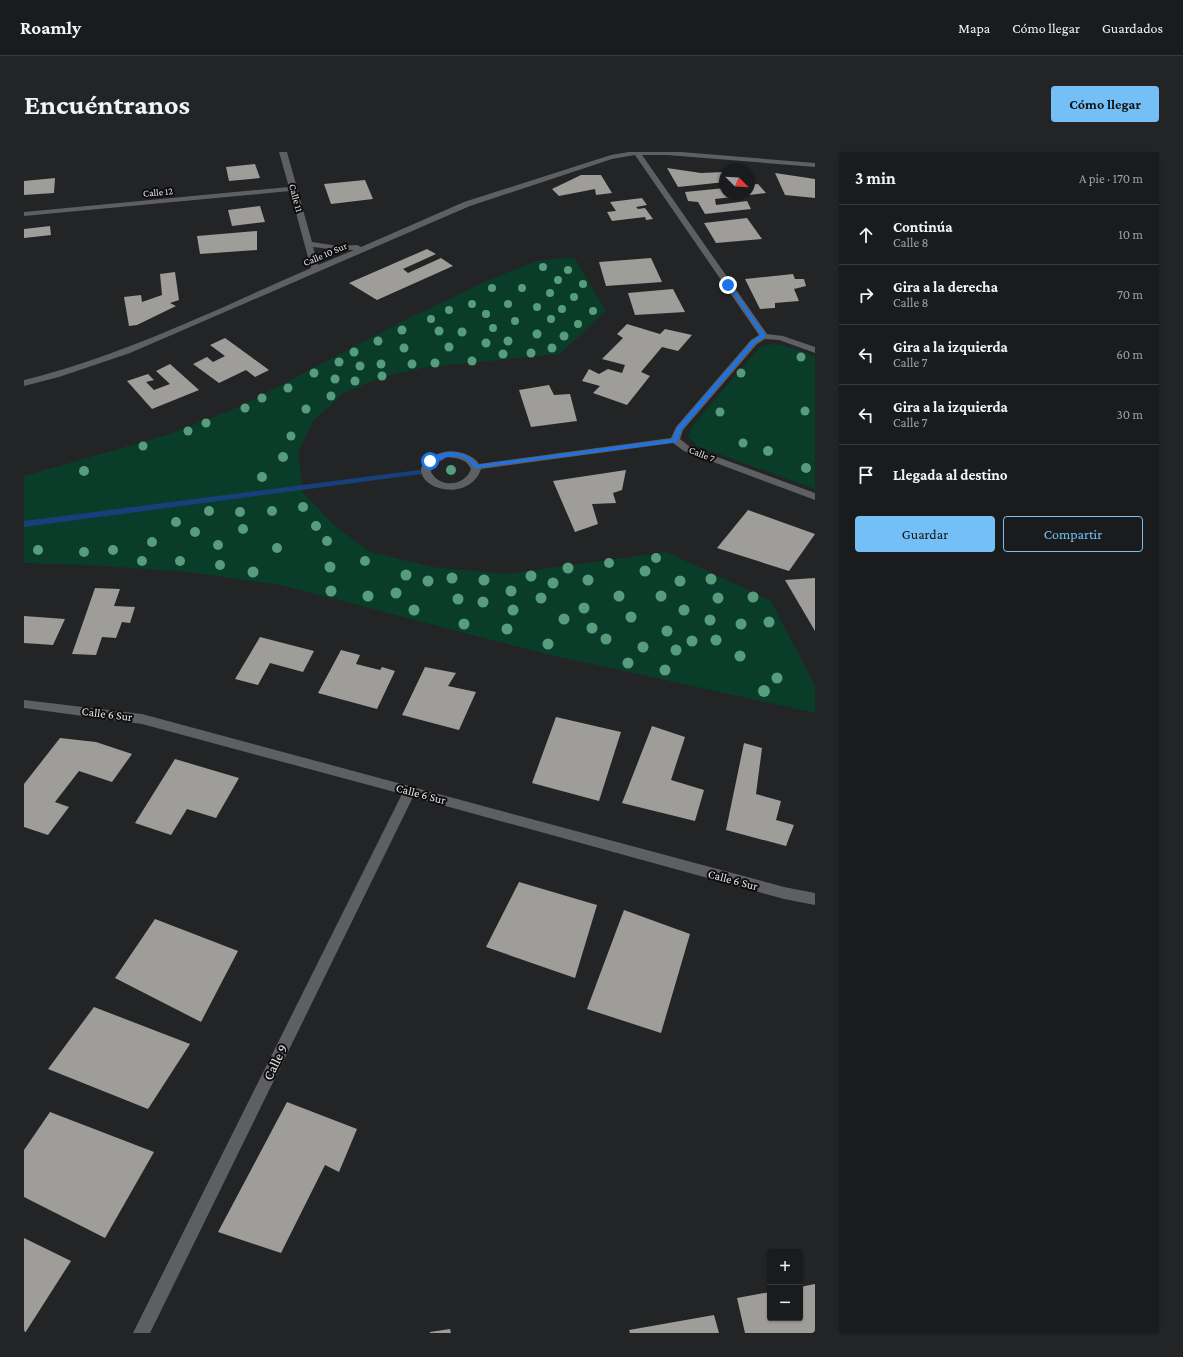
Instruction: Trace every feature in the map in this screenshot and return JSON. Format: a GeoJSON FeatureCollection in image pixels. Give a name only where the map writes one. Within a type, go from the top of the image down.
{"type":"FeatureCollection","features":[{"type":"Feature","properties":{"kind":"street","name":"Calle 11"},"geometry":{"type":"LineString","coordinates":[[283,152],[315,269]]}},
{"type":"Feature","properties":{"kind":"street","name":"Calle 10 Sur"},"geometry":{"type":"LineString","coordinates":[[24,383],[56,375],[127,352],[467,204],[611,157],[636,152],[667,153],[815,165]]}},
{"type":"Feature","properties":{"kind":"street"},"geometry":{"type":"LineString","coordinates":[[636,152],[764,336],[780,338],[815,350]]}},
{"type":"Feature","properties":{"kind":"street","name":"Calle 12"},"geometry":{"type":"LineString","coordinates":[[24,214],[293,189]]}},
{"type":"Feature","properties":{"kind":"street"},"geometry":{"type":"LineString","coordinates":[[309,244],[338,248],[370,245]]}},
{"type":"Feature","properties":{"kind":"street","name":"Calle 7"},"geometry":{"type":"LineString","coordinates":[[764,336],[754,342],[678,429],[675,440],[687,449],[815,497]]}},
{"type":"Feature","properties":{"kind":"street"},"geometry":{"type":"LineString","coordinates":[[476,467],[675,440]]}},
{"type":"Feature","properties":{"kind":"street"},"geometry":{"type":"LineString","coordinates":[[446,454],[465,457],[472,461],[476,467],[476,473],[473,479],[457,486],[437,484],[430,479],[426,473],[426,467],[430,461],[446,454]]}},
{"type":"Feature","properties":{"kind":"street","name":"Calle 6 Sur"},"geometry":{"type":"LineString","coordinates":[[25,705],[142,719],[784,893],[815,898]]}},
{"type":"Feature","properties":{"kind":"street","name":"Calle 9"},"geometry":{"type":"LineString","coordinates":[[141,1333],[410,791]]}},
{"type":"Feature","properties":{"kind":"green space"},"geometry":{"type":"Polygon","coordinates":[[[574,257],[606,311],[560,354],[427,367],[379,378],[344,393],[313,421],[298,452],[303,493],[335,526],[370,552],[432,567],[506,574],[667,552],[771,601],[815,686],[815,713],[542,653],[281,585],[188,572],[89,565],[24,563],[24,476],[167,435],[241,406],[403,321],[487,281],[536,261],[574,257]]]}},
{"type":"Feature","properties":{"kind":"green space"},"geometry":{"type":"Polygon","coordinates":[[[770,344],[786,346],[815,356],[815,489],[697,446],[688,436],[694,424],[759,348],[770,344]]]}},
{"type":"Feature","properties":{"kind":"building"},"geometry":{"type":"Polygon","coordinates":[[[255,164],[260,178],[229,181],[226,167],[255,164]]]}},
{"type":"Feature","properties":{"kind":"building"},"geometry":{"type":"Polygon","coordinates":[[[667,168],[701,173],[719,172],[719,183],[678,187],[667,168]]]}},
{"type":"Feature","properties":{"kind":"building"},"geometry":{"type":"Polygon","coordinates":[[[775,173],[815,179],[815,198],[785,195],[775,173]]]}},
{"type":"Feature","properties":{"kind":"building"},"geometry":{"type":"Polygon","coordinates":[[[581,175],[601,175],[612,193],[596,195],[595,189],[559,196],[552,189],[581,175]]]}},
{"type":"Feature","properties":{"kind":"building"},"geometry":{"type":"Polygon","coordinates":[[[55,178],[54,193],[24,195],[24,181],[55,178]]]}},
{"type":"Feature","properties":{"kind":"building"},"geometry":{"type":"Polygon","coordinates":[[[365,180],[373,199],[331,204],[324,184],[365,180]]]}},
{"type":"Feature","properties":{"kind":"building"},"geometry":{"type":"Polygon","coordinates":[[[755,184],[758,184],[766,193],[755,194],[755,184]]]}},
{"type":"Feature","properties":{"kind":"building"},"geometry":{"type":"Polygon","coordinates":[[[719,189],[719,199],[715,199],[716,205],[747,201],[751,209],[705,214],[698,202],[688,201],[685,192],[719,189]]]}},
{"type":"Feature","properties":{"kind":"building"},"geometry":{"type":"Polygon","coordinates":[[[642,198],[647,205],[636,207],[638,209],[645,208],[653,219],[646,220],[645,217],[612,221],[607,212],[616,211],[610,202],[642,198]]]}},
{"type":"Feature","properties":{"kind":"building"},"geometry":{"type":"Polygon","coordinates":[[[260,206],[265,222],[232,226],[228,210],[260,206]]]}},
{"type":"Feature","properties":{"kind":"building"},"geometry":{"type":"Polygon","coordinates":[[[747,218],[762,239],[716,243],[704,223],[747,218]]]}},
{"type":"Feature","properties":{"kind":"building"},"geometry":{"type":"Polygon","coordinates":[[[50,226],[51,235],[24,238],[24,229],[50,226]]]}},
{"type":"Feature","properties":{"kind":"building"},"geometry":{"type":"Polygon","coordinates":[[[257,231],[257,250],[200,254],[197,236],[257,231]]]}},
{"type":"Feature","properties":{"kind":"building"},"geometry":{"type":"Polygon","coordinates":[[[427,249],[436,254],[403,269],[408,273],[441,258],[453,266],[377,300],[349,283],[427,249]]]}},
{"type":"Feature","properties":{"kind":"building"},"geometry":{"type":"Polygon","coordinates":[[[651,258],[662,282],[606,286],[599,262],[651,258]]]}},
{"type":"Feature","properties":{"kind":"building"},"geometry":{"type":"Polygon","coordinates":[[[175,272],[179,300],[170,303],[176,306],[137,325],[129,326],[124,297],[141,295],[142,302],[162,295],[160,274],[175,272]]]}},
{"type":"Feature","properties":{"kind":"building"},"geometry":{"type":"Polygon","coordinates":[[[793,274],[795,279],[804,279],[806,286],[794,289],[799,301],[775,303],[775,308],[760,309],[745,279],[793,274]]]}},
{"type":"Feature","properties":{"kind":"building"},"geometry":{"type":"Polygon","coordinates":[[[673,289],[685,312],[635,315],[628,293],[673,289]]]}},
{"type":"Feature","properties":{"kind":"building"},"geometry":{"type":"Polygon","coordinates":[[[627,324],[660,334],[665,329],[692,335],[678,351],[662,347],[641,372],[650,376],[627,405],[593,393],[600,386],[582,381],[589,369],[599,374],[608,369],[622,373],[625,365],[602,359],[623,338],[617,334],[627,324]]]}},
{"type":"Feature","properties":{"kind":"building"},"geometry":{"type":"Polygon","coordinates":[[[225,338],[269,370],[255,377],[246,370],[219,383],[193,364],[207,357],[213,362],[225,356],[210,345],[225,338]]]}},
{"type":"Feature","properties":{"kind":"building"},"geometry":{"type":"Polygon","coordinates":[[[170,364],[199,390],[152,409],[127,381],[148,374],[154,380],[146,382],[154,390],[170,384],[156,371],[170,364]]]}},
{"type":"Feature","properties":{"kind":"building"},"geometry":{"type":"Polygon","coordinates":[[[549,385],[554,395],[570,394],[577,421],[531,427],[519,390],[549,385]]]}},
{"type":"Feature","properties":{"kind":"building"},"geometry":{"type":"Polygon","coordinates":[[[626,470],[622,490],[613,493],[616,503],[592,504],[598,524],[575,532],[553,481],[626,470]]]}},
{"type":"Feature","properties":{"kind":"building"},"geometry":{"type":"Polygon","coordinates":[[[748,510],[815,534],[789,571],[717,548],[748,510]]]}},
{"type":"Feature","properties":{"kind":"building"},"geometry":{"type":"Polygon","coordinates":[[[815,578],[815,631],[785,580],[815,578]]]}},
{"type":"Feature","properties":{"kind":"building"},"geometry":{"type":"Polygon","coordinates":[[[95,588],[120,589],[114,606],[135,607],[130,623],[122,622],[116,638],[102,637],[96,655],[72,654],[95,588]]]}},
{"type":"Feature","properties":{"kind":"building"},"geometry":{"type":"Polygon","coordinates":[[[24,616],[65,619],[53,645],[24,643],[24,616]]]}},
{"type":"Feature","properties":{"kind":"building"},"geometry":{"type":"Polygon","coordinates":[[[260,637],[314,651],[303,672],[270,663],[258,685],[235,679],[260,637]]]}},
{"type":"Feature","properties":{"kind":"building"},"geometry":{"type":"Polygon","coordinates":[[[341,650],[360,655],[356,664],[380,670],[382,667],[395,671],[377,709],[318,693],[341,650]]]}},
{"type":"Feature","properties":{"kind":"building"},"geometry":{"type":"Polygon","coordinates":[[[425,667],[456,673],[448,686],[476,692],[459,730],[402,715],[425,667]]]}},
{"type":"Feature","properties":{"kind":"building"},"geometry":{"type":"Polygon","coordinates":[[[556,717],[621,732],[599,801],[532,783],[556,717]]]}},
{"type":"Feature","properties":{"kind":"building"},"geometry":{"type":"Polygon","coordinates":[[[652,726],[685,737],[671,780],[704,790],[695,821],[622,803],[652,726]]]}},
{"type":"Feature","properties":{"kind":"building"},"geometry":{"type":"Polygon","coordinates":[[[60,738],[96,742],[132,754],[112,782],[79,771],[55,802],[69,807],[48,835],[24,827],[24,784],[60,738]]]}},
{"type":"Feature","properties":{"kind":"building"},"geometry":{"type":"Polygon","coordinates":[[[744,743],[762,748],[756,794],[781,801],[776,820],[794,825],[786,846],[726,830],[744,743]]]}},
{"type":"Feature","properties":{"kind":"building"},"geometry":{"type":"Polygon","coordinates":[[[175,759],[239,778],[216,818],[187,809],[171,835],[135,823],[175,759]]]}},
{"type":"Feature","properties":{"kind":"building"},"geometry":{"type":"Polygon","coordinates":[[[519,882],[597,905],[575,978],[486,947],[519,882]]]}},
{"type":"Feature","properties":{"kind":"building"},"geometry":{"type":"Polygon","coordinates":[[[624,910],[690,934],[661,1033],[587,1009],[624,910]]]}},
{"type":"Feature","properties":{"kind":"building"},"geometry":{"type":"Polygon","coordinates":[[[155,919],[238,951],[201,1022],[115,978],[155,919]]]}},
{"type":"Feature","properties":{"kind":"building"},"geometry":{"type":"Polygon","coordinates":[[[94,1007],[190,1044],[148,1109],[48,1069],[94,1007]]]}},
{"type":"Feature","properties":{"kind":"building"},"geometry":{"type":"Polygon","coordinates":[[[287,1102],[357,1129],[339,1172],[325,1165],[281,1253],[218,1232],[287,1102]]]}},
{"type":"Feature","properties":{"kind":"building"},"geometry":{"type":"Polygon","coordinates":[[[50,1112],[154,1152],[105,1238],[24,1197],[24,1150],[50,1112]]]}},
{"type":"Feature","properties":{"kind":"building"},"geometry":{"type":"Polygon","coordinates":[[[24,1238],[71,1261],[25,1333],[24,1333],[24,1238]]]}},
{"type":"Feature","properties":{"kind":"building"},"geometry":{"type":"Polygon","coordinates":[[[815,1284],[815,1333],[745,1333],[737,1298],[767,1293],[767,1321],[803,1321],[803,1286],[815,1284]]]}},
{"type":"Feature","properties":{"kind":"building"},"geometry":{"type":"Polygon","coordinates":[[[714,1315],[719,1333],[630,1333],[629,1330],[714,1315]]]}},
{"type":"Feature","properties":{"kind":"building"},"geometry":{"type":"Polygon","coordinates":[[[450,1329],[451,1333],[430,1333],[430,1332],[450,1329]]]}},
{"type":"Feature","properties":{"kind":"waterway"},"geometry":{"type":"LineString","coordinates":[[24,524],[419,472]]}},
{"type":"Feature","properties":{"kind":"route"},"geometry":{"type":"LineString","coordinates":[[430,461],[446,454],[456,454],[472,461],[476,467],[675,440],[678,429],[754,342],[764,336],[728,285]]}}]}
